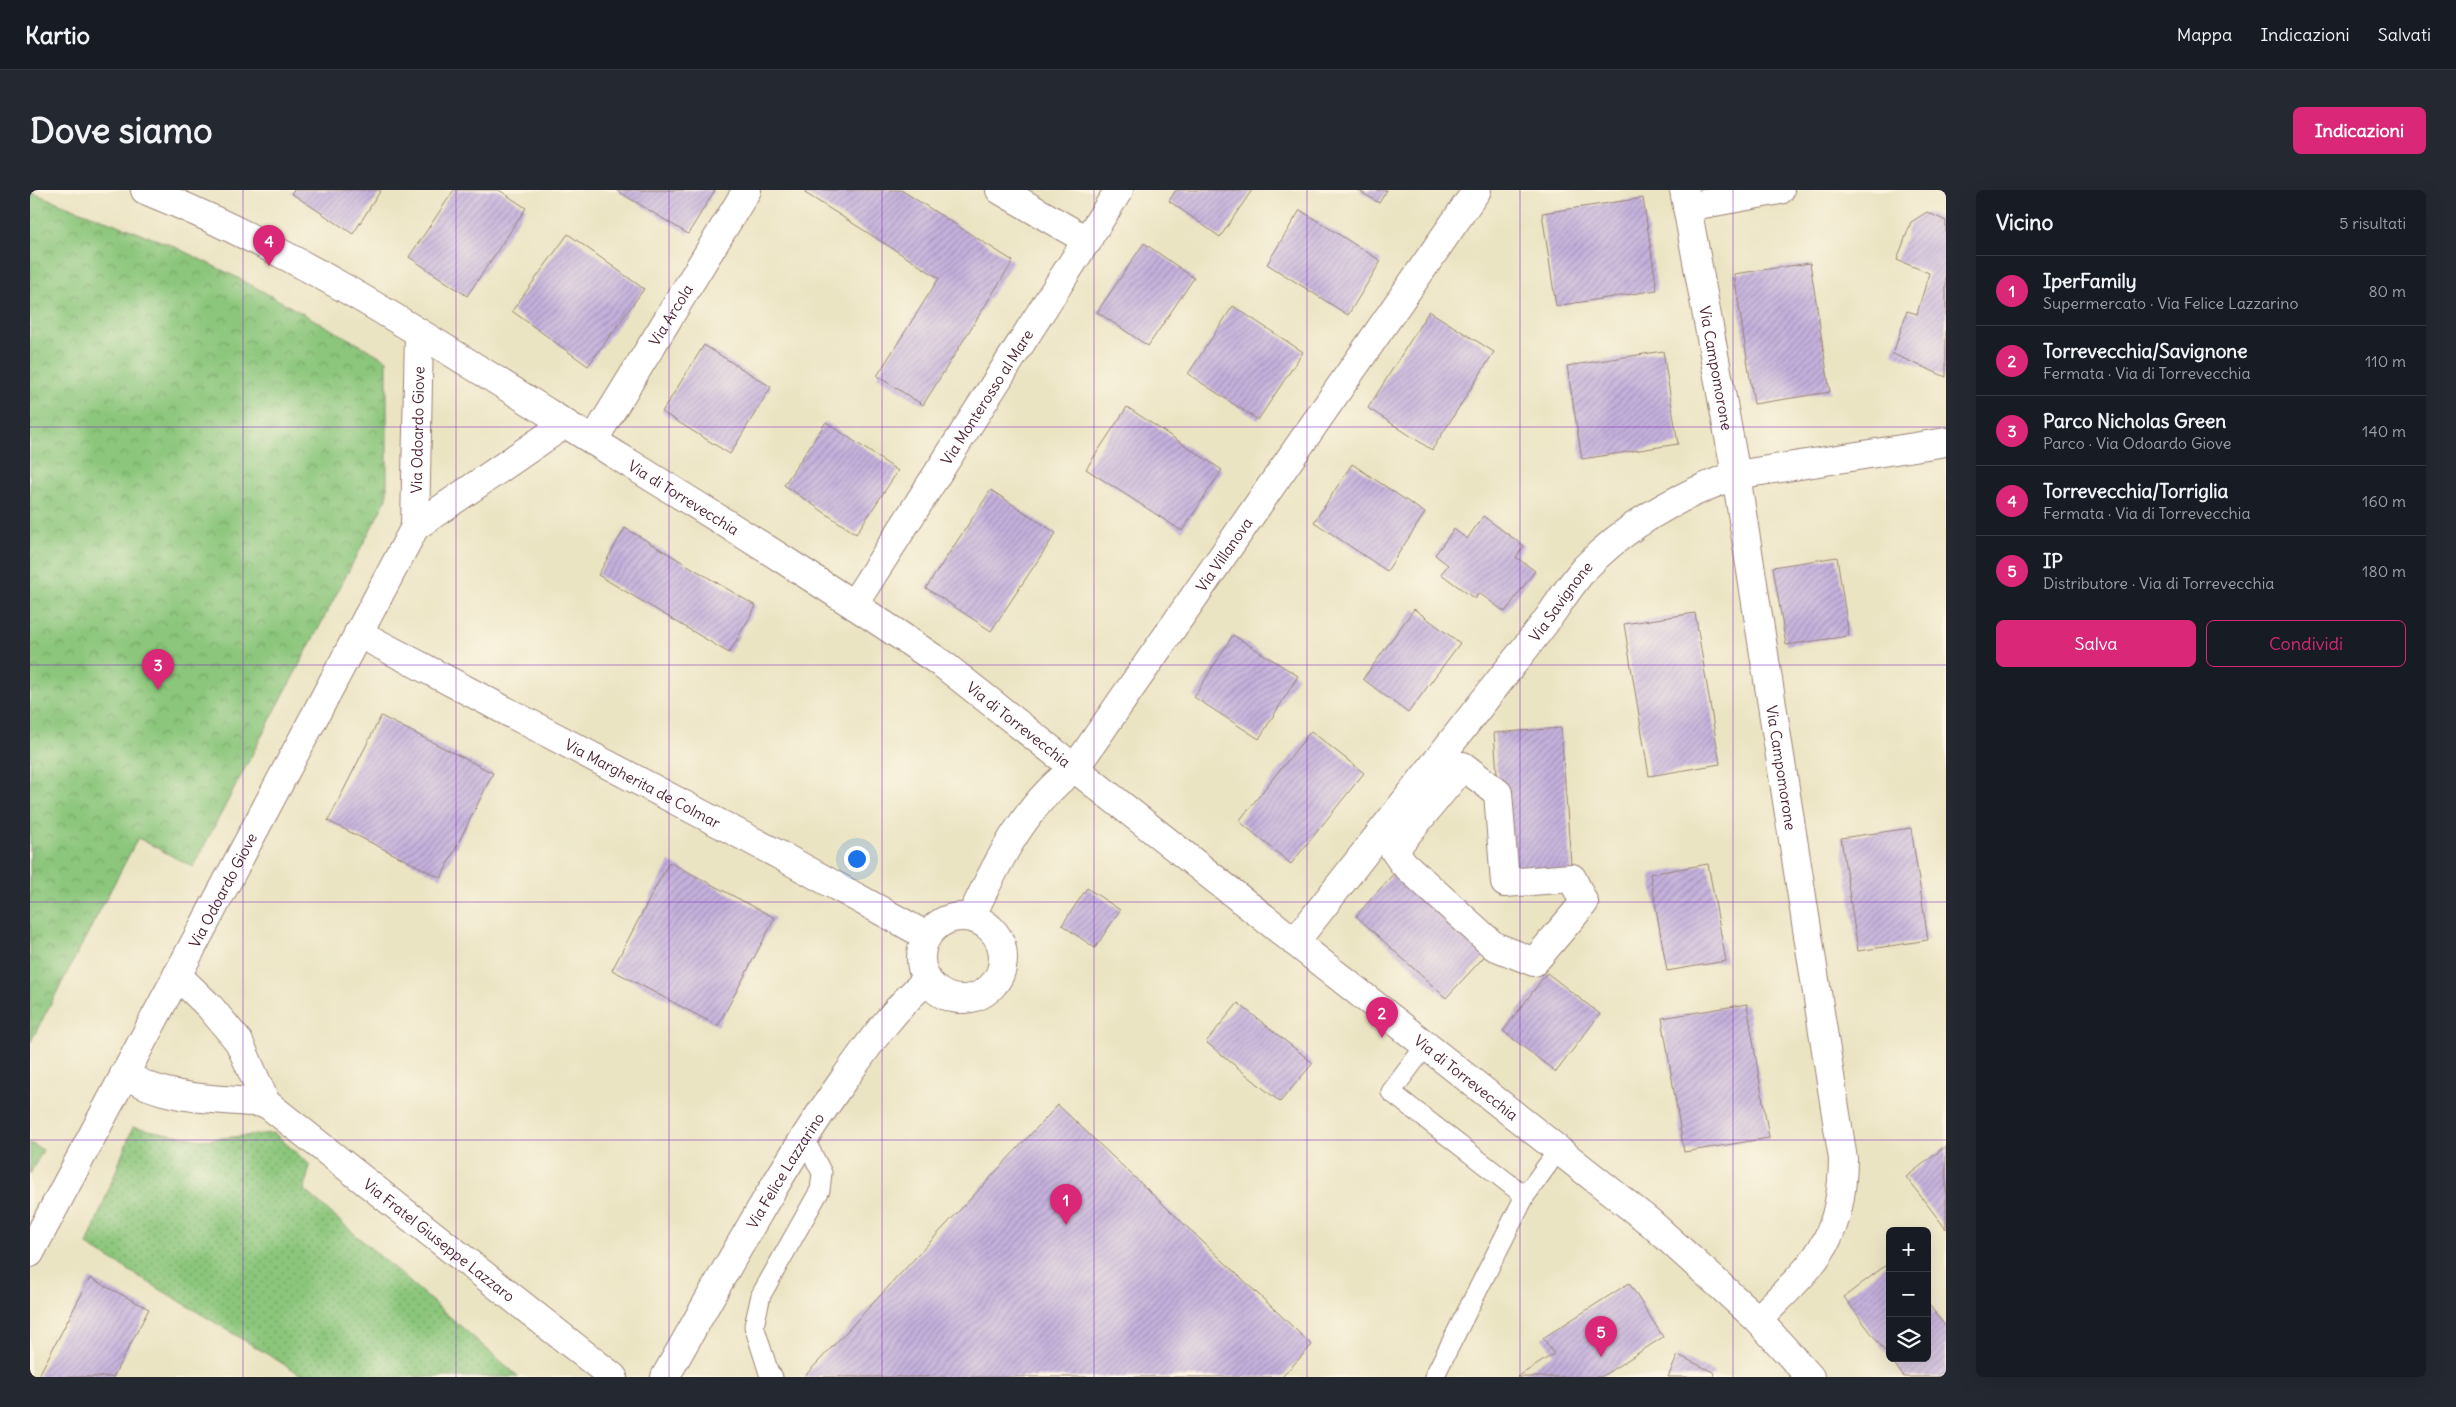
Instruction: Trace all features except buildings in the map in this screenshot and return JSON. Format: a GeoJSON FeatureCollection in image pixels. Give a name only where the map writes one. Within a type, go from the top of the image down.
{"type":"FeatureCollection","features":[{"type":"Feature","properties":{"kind":"street","name":"Via di Torrevecchia"},"geometry":{"type":"LineString","coordinates":[[145,190],[262,242],[309,266],[593,440],[854,604],[945,666],[1559,1149],[1678,1246],[1758,1320],[1810,1377]]}},
{"type":"Feature","properties":{"kind":"street","name":"Via Arcola"},"geometry":{"type":"LineString","coordinates":[[593,440],[747,190]]}},
{"type":"Feature","properties":{"kind":"street"},"geometry":{"type":"LineString","coordinates":[[1000,190],[1088,241]]}},
{"type":"Feature","properties":{"kind":"street","name":"Via Monterosso al Mare"},"geometry":{"type":"LineString","coordinates":[[854,604],[1119,190]]}},
{"type":"Feature","properties":{"kind":"street","name":"Via Villanova"},"geometry":{"type":"LineString","coordinates":[[971,917],[999,859],[1044,793],[1075,768],[1477,190]]}},
{"type":"Feature","properties":{"kind":"street"},"geometry":{"type":"LineString","coordinates":[[1685,198],[1780,190]]}},
{"type":"Feature","properties":{"kind":"street","name":"Via Campomorone"},"geometry":{"type":"LineString","coordinates":[[1685,198],[1736,475],[1843,1159],[1842,1196],[1836,1222],[1825,1247],[1808,1268],[1758,1320]]}},
{"type":"Feature","properties":{"kind":"street","name":"Via Odoardo Giove"},"geometry":{"type":"LineString","coordinates":[[30,1253],[415,527],[419,333]]}},
{"type":"Feature","properties":{"kind":"street","name":"Via Odoardo Giove"},"geometry":{"type":"LineString","coordinates":[[415,527],[566,424]]}},
{"type":"Feature","properties":{"kind":"street","name":"Via Savignone"},"geometry":{"type":"LineString","coordinates":[[1295,942],[1538,632],[1584,570],[1616,539],[1642,521],[1712,483],[1736,475],[1946,442]]}},
{"type":"Feature","properties":{"kind":"street","name":"Via Margherita de Colmar"},"geometry":{"type":"LineString","coordinates":[[358,634],[785,858],[927,936]]}},
{"type":"Feature","properties":{"kind":"street"},"geometry":{"type":"LineString","coordinates":[[1463,766],[1498,794],[1505,883],[1572,878],[1584,903],[1534,962],[1494,946],[1403,864],[1394,850],[1463,766]]}},
{"type":"Feature","properties":{"kind":"street"},"geometry":{"type":"LineString","coordinates":[[959,916],[971,917],[984,923],[995,933],[1002,945],[1004,960],[1001,973],[993,986],[983,994],[958,1000],[941,993],[927,980],[921,959],[922,946],[935,926],[946,919],[959,916]]}},
{"type":"Feature","properties":{"kind":"street"},"geometry":{"type":"LineString","coordinates":[[177,975],[210,1007],[239,1042],[266,1103]]}},
{"type":"Feature","properties":{"kind":"street","name":"Via Felice Lazzarino"},"geometry":{"type":"LineString","coordinates":[[665,1377],[804,1138],[882,1026],[905,999],[927,980]]}},
{"type":"Feature","properties":{"kind":"street"},"geometry":{"type":"LineString","coordinates":[[124,1074],[137,1082],[166,1092],[266,1103]]}},
{"type":"Feature","properties":{"kind":"street","name":"Via Fratel Giuseppe Lazzaro"},"geometry":{"type":"LineString","coordinates":[[266,1103],[613,1377]]}},
{"type":"Feature","properties":{"kind":"lane"},"geometry":{"type":"LineString","coordinates":[[1426,1045],[1390,1092],[1525,1196]]}},
{"type":"Feature","properties":{"kind":"lane"},"geometry":{"type":"LineString","coordinates":[[773,1377],[769,1373],[754,1326],[761,1295],[820,1190],[822,1173],[804,1138]]}},
{"type":"Feature","properties":{"kind":"lane"},"geometry":{"type":"LineString","coordinates":[[1434,1377],[1525,1196],[1559,1149]]}},
{"type":"Feature","properties":{"kind":"green space"},"geometry":{"type":"Polygon","coordinates":[[[30,192],[171,245],[242,280],[387,360],[387,498],[193,867],[138,838],[30,1043],[30,192]]]}},
{"type":"Feature","properties":{"kind":"green space"},"geometry":{"type":"Polygon","coordinates":[[[133,1127],[202,1140],[274,1133],[310,1165],[304,1190],[519,1377],[305,1377],[87,1245],[133,1127]]]}},
{"type":"Feature","properties":{"kind":"green space"},"geometry":{"type":"Polygon","coordinates":[[[30,1143],[43,1150],[30,1174],[30,1143]]]}},
{"type":"Feature","properties":{"kind":"place","name":"Torrevecchia/Torriglia"},"geometry":{"type":"Point","coordinates":[269,266]}},
{"type":"Feature","properties":{"kind":"place","name":"Parco Nicholas Green"},"geometry":{"type":"Point","coordinates":[158,690]}},
{"type":"Feature","properties":{"kind":"place","name":"Torrevecchia/Savignone"},"geometry":{"type":"Point","coordinates":[1382,1038]}},
{"type":"Feature","properties":{"kind":"place","name":"IperFamily"},"geometry":{"type":"Point","coordinates":[1066,1225]}},
{"type":"Feature","properties":{"kind":"place","name":"IP"},"geometry":{"type":"Point","coordinates":[1601,1357]}}]}
